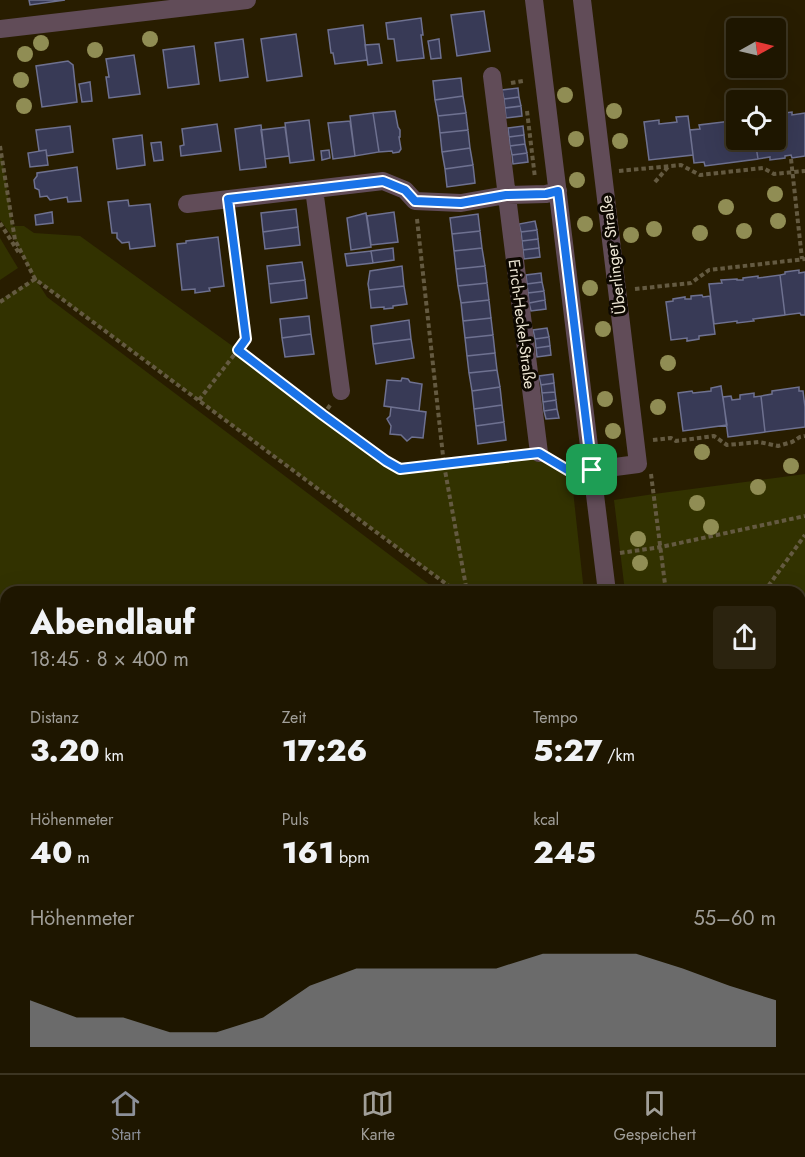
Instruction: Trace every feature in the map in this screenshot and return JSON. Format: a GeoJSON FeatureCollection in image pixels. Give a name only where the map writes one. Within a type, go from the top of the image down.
{"type":"FeatureCollection","features":[{"type":"Feature","properties":{"kind":"street"},"geometry":{"type":"LineString","coordinates":[[0,29],[247,0]]}},
{"type":"Feature","properties":{"kind":"street"},"geometry":{"type":"LineString","coordinates":[[534,0],[606,586]]}},
{"type":"Feature","properties":{"kind":"street","name":"Überlinger Straße"},"geometry":{"type":"LineString","coordinates":[[582,0],[617,291],[645,469]]}},
{"type":"Feature","properties":{"kind":"street","name":"Erich-Heckel-Straße"},"geometry":{"type":"LineString","coordinates":[[492,76],[539,453]]}},
{"type":"Feature","properties":{"kind":"street"},"geometry":{"type":"LineString","coordinates":[[187,204],[383,181],[405,190],[415,201],[461,203],[506,195],[546,194],[558,191]]}},
{"type":"Feature","properties":{"kind":"street"},"geometry":{"type":"LineString","coordinates":[[314,189],[341,391]]}},
{"type":"Feature","properties":{"kind":"street"},"geometry":{"type":"LineString","coordinates":[[592,470],[645,469]]}},
{"type":"Feature","properties":{"kind":"path"},"geometry":{"type":"LineString","coordinates":[[0,146],[15,240],[35,279]]}},
{"type":"Feature","properties":{"kind":"path"},"geometry":{"type":"LineString","coordinates":[[617,291],[691,283],[709,270],[804,259],[791,159]]}},
{"type":"Feature","properties":{"kind":"path"},"geometry":{"type":"LineString","coordinates":[[603,172],[681,165],[700,175],[763,168],[774,174],[805,171]]}},
{"type":"Feature","properties":{"kind":"path"},"geometry":{"type":"LineString","coordinates":[[655,182],[668,166]]}},
{"type":"Feature","properties":{"kind":"path"},"geometry":{"type":"LineString","coordinates":[[198,400],[246,339],[228,199]]}},
{"type":"Feature","properties":{"kind":"path"},"geometry":{"type":"LineString","coordinates":[[415,201],[444,465],[466,586]]}},
{"type":"Feature","properties":{"kind":"path"},"geometry":{"type":"LineString","coordinates":[[0,223],[35,279],[449,586]]}},
{"type":"Feature","properties":{"kind":"path"},"geometry":{"type":"LineString","coordinates":[[668,278],[669,286]]}},
{"type":"Feature","properties":{"kind":"path"},"geometry":{"type":"LineString","coordinates":[[0,302],[35,279]]}},
{"type":"Feature","properties":{"kind":"path"},"geometry":{"type":"LineString","coordinates":[[238,350],[323,415],[400,469],[539,453],[571,472],[592,470]]}},
{"type":"Feature","properties":{"kind":"path"},"geometry":{"type":"LineString","coordinates":[[647,441],[671,438],[676,441],[714,436],[727,445],[759,442],[778,446],[805,436]]}},
{"type":"Feature","properties":{"kind":"path"},"geometry":{"type":"LineString","coordinates":[[645,469],[661,547],[665,586]]}},
{"type":"Feature","properties":{"kind":"path"},"geometry":{"type":"LineString","coordinates":[[602,556],[661,547],[805,516]]}},
{"type":"Feature","properties":{"kind":"path"},"geometry":{"type":"LineString","coordinates":[[768,586],[805,535]]}},
{"type":"Feature","properties":{"kind":"shaded area"},"geometry":{"type":"Polygon","coordinates":[[[0,156],[13,226],[24,226],[34,233],[80,236],[400,469],[539,453],[571,472],[583,586],[449,586],[36,280],[47,297],[431,586],[0,586],[0,300],[35,279],[15,240],[0,220],[0,156]]]}},
{"type":"Feature","properties":{"kind":"shaded area"},"geometry":{"type":"Polygon","coordinates":[[[0,238],[18,268],[0,280],[0,238]]]}},
{"type":"Feature","properties":{"kind":"shaded area"},"geometry":{"type":"Polygon","coordinates":[[[805,474],[805,586],[624,586],[614,500],[805,474]]]}},
{"type":"Feature","properties":{"kind":"building"},"geometry":{"type":"Polygon","coordinates":[[[29,0],[65,0],[30,5],[29,0]]]}},
{"type":"Feature","properties":{"kind":"building"},"geometry":{"type":"Polygon","coordinates":[[[484,11],[490,51],[457,56],[451,15],[484,11]]]}},
{"type":"Feature","properties":{"kind":"building"},"geometry":{"type":"Polygon","coordinates":[[[421,18],[424,58],[397,61],[394,39],[388,39],[386,23],[421,18]]]}},
{"type":"Feature","properties":{"kind":"building"},"geometry":{"type":"Polygon","coordinates":[[[363,25],[367,60],[335,64],[328,30],[363,25]]]}},
{"type":"Feature","properties":{"kind":"building"},"geometry":{"type":"Polygon","coordinates":[[[296,34],[302,76],[267,81],[261,39],[296,34]]]}},
{"type":"Feature","properties":{"kind":"building"},"geometry":{"type":"Polygon","coordinates":[[[243,39],[248,77],[220,81],[215,43],[243,39]]]}},
{"type":"Feature","properties":{"kind":"building"},"geometry":{"type":"Polygon","coordinates":[[[439,39],[441,58],[431,59],[428,41],[439,39]]]}},
{"type":"Feature","properties":{"kind":"building"},"geometry":{"type":"Polygon","coordinates":[[[379,44],[382,63],[368,65],[365,45],[379,44]]]}},
{"type":"Feature","properties":{"kind":"building"},"geometry":{"type":"Polygon","coordinates":[[[194,46],[199,84],[168,88],[163,50],[194,46]]]}},
{"type":"Feature","properties":{"kind":"building"},"geometry":{"type":"Polygon","coordinates":[[[134,55],[140,94],[109,98],[106,59],[134,55]]]}},
{"type":"Feature","properties":{"kind":"building"},"geometry":{"type":"Polygon","coordinates":[[[68,61],[73,65],[77,102],[42,107],[36,66],[68,61]]]}},
{"type":"Feature","properties":{"kind":"building"},"geometry":{"type":"Polygon","coordinates":[[[461,78],[463,96],[435,100],[433,81],[461,78]]]}},
{"type":"Feature","properties":{"kind":"building"},"geometry":{"type":"Polygon","coordinates":[[[90,82],[92,101],[82,102],[79,84],[90,82]]]}},
{"type":"Feature","properties":{"kind":"building"},"geometry":{"type":"Polygon","coordinates":[[[518,88],[519,97],[504,99],[502,90],[518,88]]]}},
{"type":"Feature","properties":{"kind":"building"},"geometry":{"type":"Polygon","coordinates":[[[463,96],[466,113],[438,116],[435,100],[463,96]]]}},
{"type":"Feature","properties":{"kind":"building"},"geometry":{"type":"Polygon","coordinates":[[[519,97],[521,106],[505,108],[504,99],[519,97]]]}},
{"type":"Feature","properties":{"kind":"building"},"geometry":{"type":"Polygon","coordinates":[[[521,106],[522,116],[506,118],[505,108],[521,106]]]}},
{"type":"Feature","properties":{"kind":"building"},"geometry":{"type":"Polygon","coordinates":[[[395,111],[400,130],[401,149],[393,153],[392,151],[379,152],[373,113],[395,111]]]}},
{"type":"Feature","properties":{"kind":"building"},"geometry":{"type":"Polygon","coordinates":[[[792,112],[792,115],[805,113],[805,156],[792,158],[791,155],[770,160],[770,157],[758,159],[757,150],[786,150],[786,113],[792,112]]]}},
{"type":"Feature","properties":{"kind":"building"},"geometry":{"type":"Polygon","coordinates":[[[373,113],[379,152],[355,156],[350,116],[373,113]]]}},
{"type":"Feature","properties":{"kind":"building"},"geometry":{"type":"Polygon","coordinates":[[[466,113],[468,130],[440,133],[438,116],[466,113]]]}},
{"type":"Feature","properties":{"kind":"building"},"geometry":{"type":"Polygon","coordinates":[[[688,116],[693,155],[649,160],[644,122],[659,120],[659,124],[677,122],[676,117],[688,116]]]}},
{"type":"Feature","properties":{"kind":"building"},"geometry":{"type":"Polygon","coordinates":[[[309,120],[314,160],[290,163],[285,123],[309,120]]]}},
{"type":"Feature","properties":{"kind":"building"},"geometry":{"type":"Polygon","coordinates":[[[350,121],[355,156],[333,159],[328,123],[350,121]]]}},
{"type":"Feature","properties":{"kind":"building"},"geometry":{"type":"Polygon","coordinates":[[[726,122],[726,150],[757,150],[758,159],[705,166],[704,162],[694,163],[690,130],[700,129],[699,125],[726,122]]]}},
{"type":"Feature","properties":{"kind":"building"},"geometry":{"type":"Polygon","coordinates":[[[217,124],[221,151],[181,156],[180,146],[184,145],[182,129],[217,124]]]}},
{"type":"Feature","properties":{"kind":"building"},"geometry":{"type":"Polygon","coordinates":[[[261,125],[266,167],[240,170],[235,129],[261,125]]]}},
{"type":"Feature","properties":{"kind":"building"},"geometry":{"type":"Polygon","coordinates":[[[70,126],[73,152],[47,156],[46,150],[39,151],[36,130],[70,126]]]}},
{"type":"Feature","properties":{"kind":"building"},"geometry":{"type":"Polygon","coordinates":[[[523,126],[524,135],[509,137],[508,128],[523,126]]]}},
{"type":"Feature","properties":{"kind":"building"},"geometry":{"type":"Polygon","coordinates":[[[285,127],[289,156],[265,159],[261,130],[285,127]]]}},
{"type":"Feature","properties":{"kind":"building"},"geometry":{"type":"Polygon","coordinates":[[[468,130],[470,148],[442,152],[440,133],[468,130]]]}},
{"type":"Feature","properties":{"kind":"building"},"geometry":{"type":"Polygon","coordinates":[[[142,135],[145,165],[117,169],[113,139],[142,135]]]}},
{"type":"Feature","properties":{"kind":"building"},"geometry":{"type":"Polygon","coordinates":[[[524,135],[525,144],[510,146],[509,137],[524,135]]]}},
{"type":"Feature","properties":{"kind":"building"},"geometry":{"type":"Polygon","coordinates":[[[161,142],[163,160],[154,161],[151,143],[161,142]]]}},
{"type":"Feature","properties":{"kind":"building"},"geometry":{"type":"Polygon","coordinates":[[[525,144],[527,153],[512,155],[510,146],[525,144]]]}},
{"type":"Feature","properties":{"kind":"building"},"geometry":{"type":"Polygon","coordinates":[[[470,148],[473,165],[445,169],[442,152],[470,148]]]}},
{"type":"Feature","properties":{"kind":"building"},"geometry":{"type":"Polygon","coordinates":[[[46,150],[48,165],[30,167],[28,153],[46,150]]]}},
{"type":"Feature","properties":{"kind":"building"},"geometry":{"type":"Polygon","coordinates":[[[329,150],[330,158],[322,160],[321,151],[329,150]]]}},
{"type":"Feature","properties":{"kind":"building"},"geometry":{"type":"Polygon","coordinates":[[[527,153],[528,162],[513,164],[512,155],[527,153]]]}},
{"type":"Feature","properties":{"kind":"building"},"geometry":{"type":"Polygon","coordinates":[[[473,165],[475,183],[447,187],[445,169],[473,165]]]}},
{"type":"Feature","properties":{"kind":"building"},"geometry":{"type":"Polygon","coordinates":[[[77,167],[81,201],[68,202],[67,197],[50,200],[47,196],[40,197],[34,180],[37,173],[77,167]]]}},
{"type":"Feature","properties":{"kind":"building"},"geometry":{"type":"Polygon","coordinates":[[[128,200],[129,206],[150,204],[155,246],[130,249],[129,242],[122,243],[117,238],[117,233],[112,233],[108,202],[128,200]]]}},
{"type":"Feature","properties":{"kind":"building"},"geometry":{"type":"Polygon","coordinates":[[[296,209],[298,227],[263,232],[261,213],[296,209]]]}},
{"type":"Feature","properties":{"kind":"building"},"geometry":{"type":"Polygon","coordinates":[[[52,212],[53,223],[36,225],[35,215],[52,212]]]}},
{"type":"Feature","properties":{"kind":"building"},"geometry":{"type":"Polygon","coordinates":[[[394,212],[398,242],[371,245],[367,216],[394,212]]]}},
{"type":"Feature","properties":{"kind":"building"},"geometry":{"type":"Polygon","coordinates":[[[366,213],[371,247],[351,250],[347,218],[366,213]]]}},
{"type":"Feature","properties":{"kind":"building"},"geometry":{"type":"Polygon","coordinates":[[[478,214],[480,231],[452,234],[450,218],[478,214]]]}},
{"type":"Feature","properties":{"kind":"building"},"geometry":{"type":"Polygon","coordinates":[[[535,221],[537,230],[521,232],[519,224],[535,221]]]}},
{"type":"Feature","properties":{"kind":"building"},"geometry":{"type":"Polygon","coordinates":[[[298,227],[300,245],[265,249],[263,232],[298,227]]]}},
{"type":"Feature","properties":{"kind":"building"},"geometry":{"type":"Polygon","coordinates":[[[537,230],[538,239],[522,241],[521,232],[537,230]]]}},
{"type":"Feature","properties":{"kind":"building"},"geometry":{"type":"Polygon","coordinates":[[[480,231],[482,248],[454,251],[452,234],[480,231]]]}},
{"type":"Feature","properties":{"kind":"building"},"geometry":{"type":"Polygon","coordinates":[[[218,237],[224,286],[195,293],[195,289],[182,290],[177,244],[218,237]]]}},
{"type":"Feature","properties":{"kind":"building"},"geometry":{"type":"Polygon","coordinates":[[[538,239],[539,248],[523,250],[522,241],[538,239]]]}},
{"type":"Feature","properties":{"kind":"building"},"geometry":{"type":"Polygon","coordinates":[[[393,248],[394,260],[373,263],[371,251],[393,248]]]}},
{"type":"Feature","properties":{"kind":"building"},"geometry":{"type":"Polygon","coordinates":[[[482,248],[485,266],[456,269],[454,251],[482,248]]]}},
{"type":"Feature","properties":{"kind":"building"},"geometry":{"type":"Polygon","coordinates":[[[539,248],[540,257],[524,259],[523,250],[539,248]]]}},
{"type":"Feature","properties":{"kind":"building"},"geometry":{"type":"Polygon","coordinates":[[[371,251],[373,263],[347,266],[345,254],[371,251]]]}},
{"type":"Feature","properties":{"kind":"building"},"geometry":{"type":"Polygon","coordinates":[[[302,262],[305,280],[269,284],[267,266],[302,262]]]}},
{"type":"Feature","properties":{"kind":"building"},"geometry":{"type":"Polygon","coordinates":[[[402,266],[404,286],[369,290],[370,271],[402,266]]]}},
{"type":"Feature","properties":{"kind":"building"},"geometry":{"type":"Polygon","coordinates":[[[485,266],[487,283],[458,286],[456,269],[485,266]]]}},
{"type":"Feature","properties":{"kind":"building"},"geometry":{"type":"Polygon","coordinates":[[[799,270],[799,273],[805,272],[805,315],[800,313],[785,315],[780,275],[799,270]]]}},
{"type":"Feature","properties":{"kind":"building"},"geometry":{"type":"Polygon","coordinates":[[[541,273],[542,282],[527,284],[526,275],[541,273]]]}},
{"type":"Feature","properties":{"kind":"building"},"geometry":{"type":"Polygon","coordinates":[[[780,275],[785,315],[753,319],[754,321],[714,324],[709,284],[722,283],[721,280],[743,280],[743,278],[780,275]]]}},
{"type":"Feature","properties":{"kind":"building"},"geometry":{"type":"Polygon","coordinates":[[[305,280],[307,298],[271,303],[269,284],[305,280]]]}},
{"type":"Feature","properties":{"kind":"building"},"geometry":{"type":"Polygon","coordinates":[[[542,282],[544,291],[528,293],[527,284],[542,282]]]}},
{"type":"Feature","properties":{"kind":"building"},"geometry":{"type":"Polygon","coordinates":[[[487,283],[489,300],[461,303],[458,286],[487,283]]]}},
{"type":"Feature","properties":{"kind":"building"},"geometry":{"type":"Polygon","coordinates":[[[404,286],[407,304],[384,309],[384,307],[371,308],[369,290],[404,286]]]}},
{"type":"Feature","properties":{"kind":"building"},"geometry":{"type":"Polygon","coordinates":[[[544,291],[545,300],[529,303],[528,293],[544,291]]]}},
{"type":"Feature","properties":{"kind":"building"},"geometry":{"type":"Polygon","coordinates":[[[702,295],[703,297],[710,296],[715,334],[699,336],[699,339],[687,341],[687,338],[671,340],[666,302],[685,297],[685,299],[691,299],[691,296],[702,295]]]}},
{"type":"Feature","properties":{"kind":"building"},"geometry":{"type":"Polygon","coordinates":[[[489,300],[491,318],[463,321],[461,303],[489,300]]]}},
{"type":"Feature","properties":{"kind":"building"},"geometry":{"type":"Polygon","coordinates":[[[545,300],[546,309],[531,311],[529,303],[545,300]]]}},
{"type":"Feature","properties":{"kind":"building"},"geometry":{"type":"Polygon","coordinates":[[[309,316],[311,334],[282,338],[280,319],[309,316]]]}},
{"type":"Feature","properties":{"kind":"building"},"geometry":{"type":"Polygon","coordinates":[[[491,318],[493,335],[465,338],[463,321],[491,318]]]}},
{"type":"Feature","properties":{"kind":"building"},"geometry":{"type":"Polygon","coordinates":[[[409,320],[411,339],[373,344],[371,326],[409,320]]]}},
{"type":"Feature","properties":{"kind":"building"},"geometry":{"type":"Polygon","coordinates":[[[547,328],[549,337],[535,339],[533,330],[547,328]]]}},
{"type":"Feature","properties":{"kind":"building"},"geometry":{"type":"Polygon","coordinates":[[[311,334],[314,354],[285,357],[282,338],[311,334]]]}},
{"type":"Feature","properties":{"kind":"building"},"geometry":{"type":"Polygon","coordinates":[[[493,335],[495,353],[467,356],[465,338],[493,335]]]}},
{"type":"Feature","properties":{"kind":"building"},"geometry":{"type":"Polygon","coordinates":[[[549,337],[550,346],[536,348],[535,339],[549,337]]]}},
{"type":"Feature","properties":{"kind":"building"},"geometry":{"type":"Polygon","coordinates":[[[411,339],[414,358],[376,364],[373,344],[411,339]]]}},
{"type":"Feature","properties":{"kind":"building"},"geometry":{"type":"Polygon","coordinates":[[[550,346],[551,355],[537,357],[536,348],[550,346]]]}},
{"type":"Feature","properties":{"kind":"building"},"geometry":{"type":"Polygon","coordinates":[[[495,353],[497,370],[469,373],[467,356],[495,353]]]}},
{"type":"Feature","properties":{"kind":"building"},"geometry":{"type":"Polygon","coordinates":[[[497,370],[500,387],[472,391],[469,373],[497,370]]]}},
{"type":"Feature","properties":{"kind":"building"},"geometry":{"type":"Polygon","coordinates":[[[553,374],[554,383],[541,385],[539,376],[553,374]]]}},
{"type":"Feature","properties":{"kind":"building"},"geometry":{"type":"Polygon","coordinates":[[[402,378],[422,384],[419,411],[384,406],[387,380],[401,381],[402,378]]]}},
{"type":"Feature","properties":{"kind":"building"},"geometry":{"type":"Polygon","coordinates":[[[554,383],[555,392],[542,393],[541,385],[554,383]]]}},
{"type":"Feature","properties":{"kind":"building"},"geometry":{"type":"Polygon","coordinates":[[[721,386],[727,425],[683,431],[678,393],[711,391],[711,388],[721,386]]]}},
{"type":"Feature","properties":{"kind":"building"},"geometry":{"type":"Polygon","coordinates":[[[500,387],[502,405],[474,409],[472,391],[500,387]]]}},
{"type":"Feature","properties":{"kind":"building"},"geometry":{"type":"Polygon","coordinates":[[[799,387],[799,391],[803,391],[805,427],[765,432],[761,396],[772,394],[772,391],[799,387]]]}},
{"type":"Feature","properties":{"kind":"building"},"geometry":{"type":"Polygon","coordinates":[[[555,392],[556,400],[543,402],[542,393],[555,392]]]}},
{"type":"Feature","properties":{"kind":"building"},"geometry":{"type":"Polygon","coordinates":[[[754,393],[754,397],[761,396],[765,432],[728,437],[723,397],[731,396],[732,400],[740,399],[740,395],[754,393]]]}},
{"type":"Feature","properties":{"kind":"building"},"geometry":{"type":"Polygon","coordinates":[[[556,400],[557,409],[544,411],[543,402],[556,400]]]}},
{"type":"Feature","properties":{"kind":"building"},"geometry":{"type":"Polygon","coordinates":[[[502,405],[504,422],[476,426],[474,409],[502,405]]]}},
{"type":"Feature","properties":{"kind":"building"},"geometry":{"type":"Polygon","coordinates":[[[391,407],[426,412],[423,438],[412,437],[407,441],[401,435],[390,434],[391,426],[387,419],[390,416],[391,407]]]}},
{"type":"Feature","properties":{"kind":"building"},"geometry":{"type":"Polygon","coordinates":[[[557,409],[559,418],[546,419],[544,411],[557,409]]]}},
{"type":"Feature","properties":{"kind":"building"},"geometry":{"type":"Polygon","coordinates":[[[504,422],[506,440],[478,444],[476,426],[504,422]]]}},
{"type":"Feature","properties":{"kind":"route"},"geometry":{"type":"LineString","coordinates":[[383,181],[405,190],[415,201],[461,203],[506,195],[546,194],[558,191],[592,470],[571,472],[539,453],[400,469],[323,415],[238,350],[246,339],[228,199],[383,181]]}}]}
